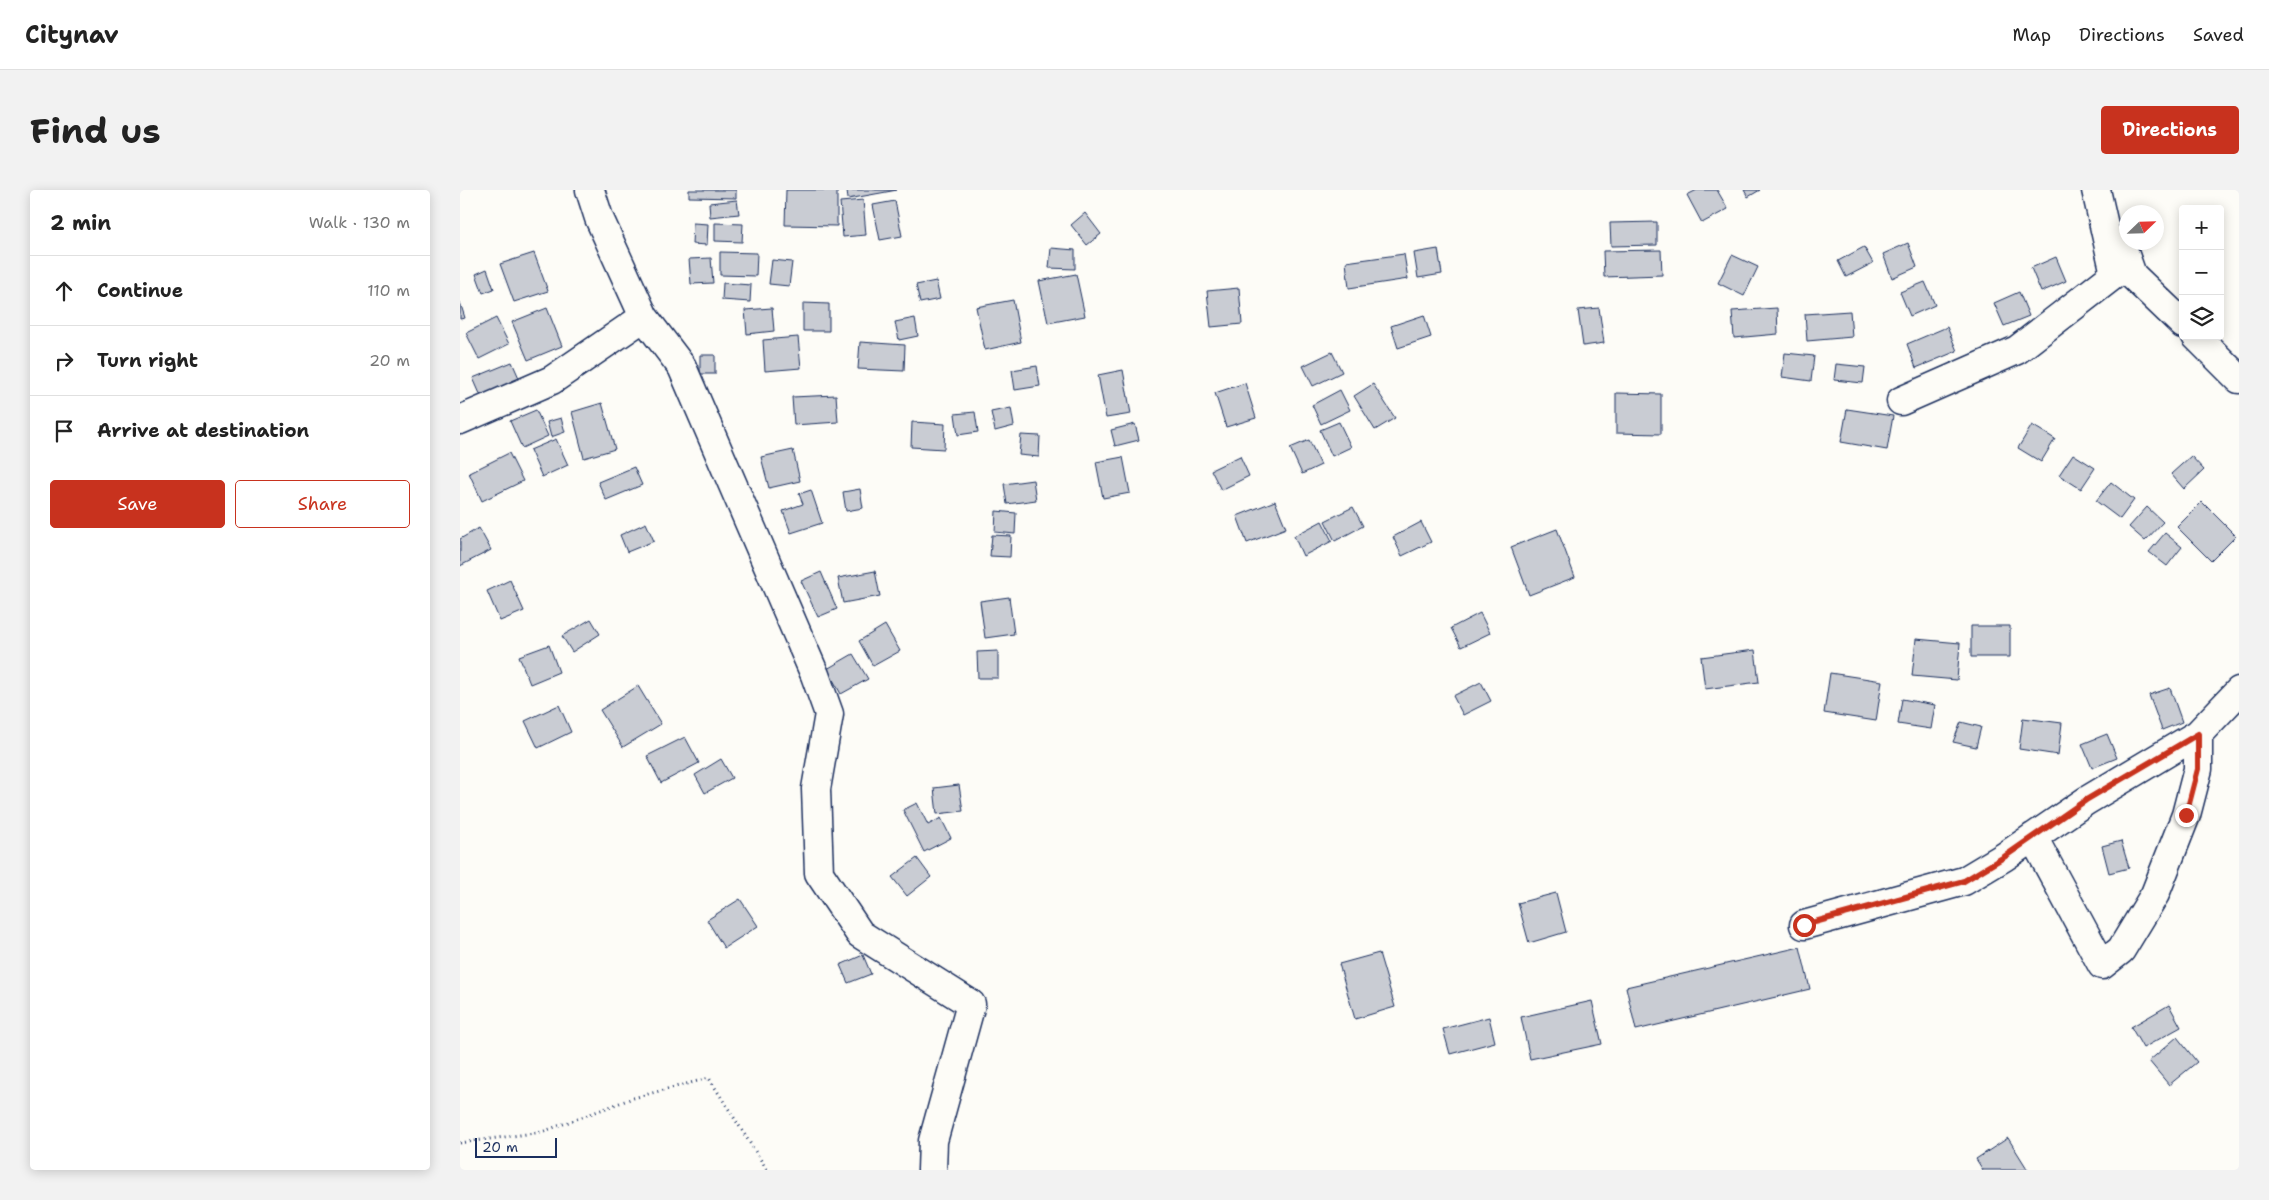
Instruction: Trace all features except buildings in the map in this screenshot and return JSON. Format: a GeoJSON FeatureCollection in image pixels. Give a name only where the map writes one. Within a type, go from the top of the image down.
{"type":"FeatureCollection","features":[{"type":"Feature","properties":{"kind":"street"},"geometry":{"type":"LineString","coordinates":[[590,190],[599,218],[644,317],[682,367],[829,714],[816,788],[819,872],[860,934],[971,1004],[932,1141],[932,1170]]}},
{"type":"Feature","properties":{"kind":"street"},"geometry":{"type":"LineString","coordinates":[[1901,401],[2018,350],[2115,274],[2096,190]]}},
{"type":"Feature","properties":{"kind":"street"},"geometry":{"type":"LineString","coordinates":[[2102,190],[2132,274],[2179,320]]}},
{"type":"Feature","properties":{"kind":"street"},"geometry":{"type":"LineString","coordinates":[[460,420],[552,380],[644,317]]}},
{"type":"Feature","properties":{"kind":"street"},"geometry":{"type":"LineString","coordinates":[[2200,340],[2239,379]]}},
{"type":"Feature","properties":{"kind":"street"},"geometry":{"type":"LineString","coordinates":[[1804,925],[1964,881],[2033,837],[2086,800],[2198,734],[2239,691]]}},
{"type":"Feature","properties":{"kind":"street"},"geometry":{"type":"LineString","coordinates":[[2033,837],[2102,965],[2122,950],[2155,894],[2186,815],[2198,769],[2198,734]]}},
{"type":"Feature","properties":{"kind":"path"},"geometry":{"type":"LineString","coordinates":[[460,1143],[542,1132],[633,1098],[709,1078],[767,1170]]}},
{"type":"Feature","properties":{"kind":"route"},"geometry":{"type":"LineString","coordinates":[[1804,925],[1964,881],[2004,857],[2086,800],[2198,734],[2198,769],[2186,815]]}}]}
